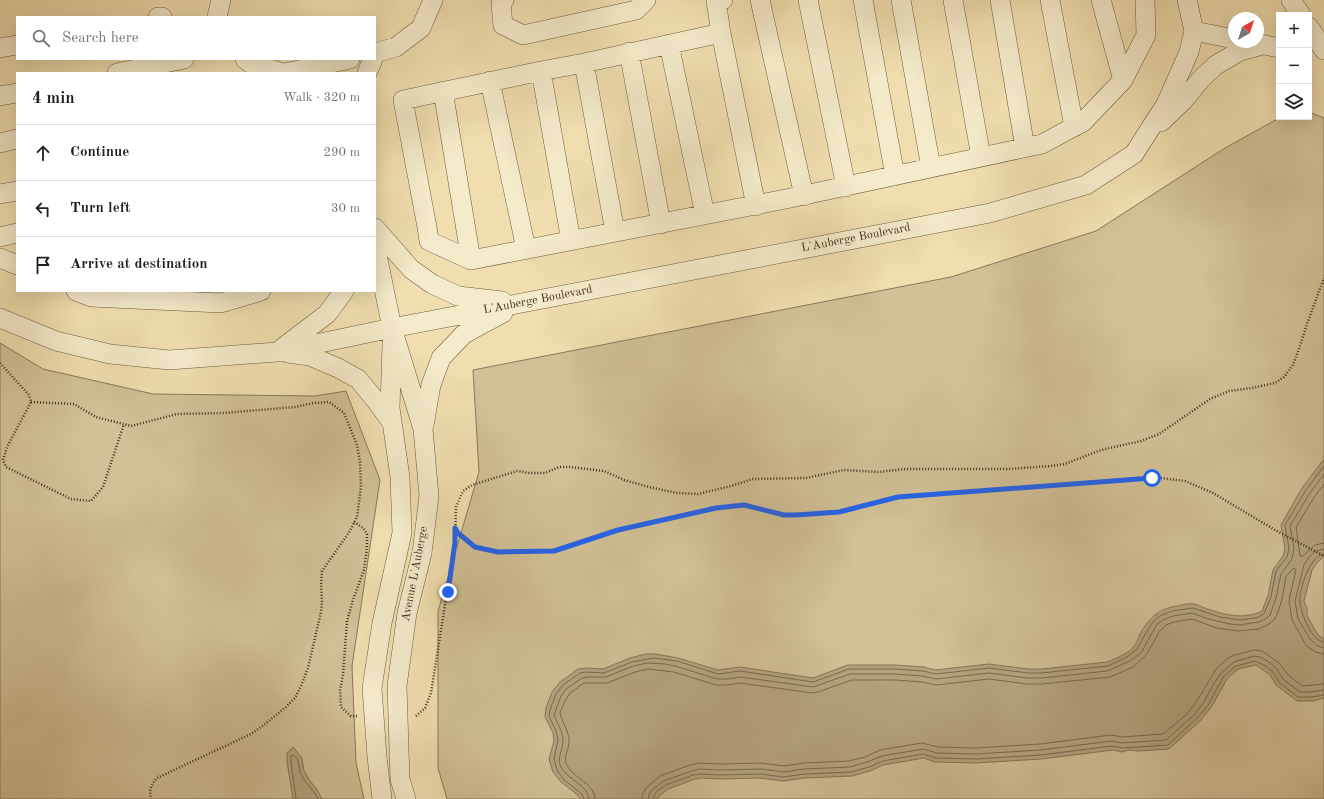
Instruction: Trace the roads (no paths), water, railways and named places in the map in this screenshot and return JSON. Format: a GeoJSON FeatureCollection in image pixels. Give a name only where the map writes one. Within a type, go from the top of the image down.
{"type":"FeatureCollection","features":[{"type":"Feature","properties":{"kind":"street"},"geometry":{"type":"LineString","coordinates":[[217,16],[221,0]]}},
{"type":"Feature","properties":{"kind":"street"},"geometry":{"type":"LineString","coordinates":[[376,55],[396,47],[421,28],[432,0]]}},
{"type":"Feature","properties":{"kind":"street"},"geometry":{"type":"LineString","coordinates":[[504,0],[501,4],[503,25],[523,35],[636,10],[646,0]]}},
{"type":"Feature","properties":{"kind":"street"},"geometry":{"type":"LineString","coordinates":[[723,0],[716,1],[721,33],[756,206]]}},
{"type":"Feature","properties":{"kind":"street"},"geometry":{"type":"LineString","coordinates":[[760,0],[804,196]]}},
{"type":"Feature","properties":{"kind":"street"},"geometry":{"type":"LineString","coordinates":[[808,0],[846,187]]}},
{"type":"Feature","properties":{"kind":"street"},"geometry":{"type":"LineString","coordinates":[[863,0],[895,176]]}},
{"type":"Feature","properties":{"kind":"street"},"geometry":{"type":"LineString","coordinates":[[900,0],[931,168]]}},
{"type":"Feature","properties":{"kind":"street"},"geometry":{"type":"LineString","coordinates":[[953,0],[981,157]]}},
{"type":"Feature","properties":{"kind":"street"},"geometry":{"type":"LineString","coordinates":[[1000,0],[1025,148]]}},
{"type":"Feature","properties":{"kind":"street"},"geometry":{"type":"LineString","coordinates":[[1050,0],[1074,127]]}},
{"type":"Feature","properties":{"kind":"street"},"geometry":{"type":"LineString","coordinates":[[1101,0],[1123,80]]}},
{"type":"Feature","properties":{"kind":"street"},"geometry":{"type":"LineString","coordinates":[[721,33],[403,100],[429,241],[471,260],[756,206],[1042,144],[1083,122],[1123,80],[1146,35],[1145,0]]}},
{"type":"Feature","properties":{"kind":"street"},"geometry":{"type":"LineString","coordinates":[[1187,0],[1194,30],[1228,38]]}},
{"type":"Feature","properties":{"kind":"street"},"geometry":{"type":"LineString","coordinates":[[1291,0],[1299,12]]}},
{"type":"Feature","properties":{"kind":"street","name":"L'Auberge Boulevard"},"geometry":{"type":"LineString","coordinates":[[277,352],[392,328],[990,213],[1086,186],[1134,154],[1166,104],[1189,52],[1194,30]]}},
{"type":"Feature","properties":{"kind":"street"},"geometry":{"type":"LineString","coordinates":[[1312,32],[1324,50]]}},
{"type":"Feature","properties":{"kind":"street"},"geometry":{"type":"LineString","coordinates":[[669,44],[705,215]]}},
{"type":"Feature","properties":{"kind":"street"},"geometry":{"type":"LineString","coordinates":[[0,48],[16,45]]}},
{"type":"Feature","properties":{"kind":"street"},"geometry":{"type":"LineString","coordinates":[[1147,135],[1184,101],[1201,79],[1216,64],[1240,51],[1252,48]]}},
{"type":"Feature","properties":{"kind":"street"},"geometry":{"type":"LineString","coordinates":[[629,52],[661,224]]}},
{"type":"Feature","properties":{"kind":"street"},"geometry":{"type":"LineString","coordinates":[[1312,56],[1324,58]]}},
{"type":"Feature","properties":{"kind":"street"},"geometry":{"type":"LineString","coordinates":[[122,72],[179,60],[192,72]]}},
{"type":"Feature","properties":{"kind":"street"},"geometry":{"type":"LineString","coordinates":[[246,60],[250,63],[292,72],[346,60]]}},
{"type":"Feature","properties":{"kind":"street"},"geometry":{"type":"LineString","coordinates":[[366,72],[372,60]]}},
{"type":"Feature","properties":{"kind":"street"},"geometry":{"type":"LineString","coordinates":[[584,63],[615,232]]}},
{"type":"Feature","properties":{"kind":"street"},"geometry":{"type":"LineString","coordinates":[[541,71],[571,241]]}},
{"type":"Feature","properties":{"kind":"street"},"geometry":{"type":"LineString","coordinates":[[490,81],[526,250]]}},
{"type":"Feature","properties":{"kind":"street"},"geometry":{"type":"LineString","coordinates":[[443,91],[471,260]]}},
{"type":"Feature","properties":{"kind":"street"},"geometry":{"type":"LineString","coordinates":[[0,96],[16,93]]}},
{"type":"Feature","properties":{"kind":"street"},"geometry":{"type":"LineString","coordinates":[[0,143],[16,140]]}},
{"type":"Feature","properties":{"kind":"street"},"geometry":{"type":"LineString","coordinates":[[0,194],[16,191]]}},
{"type":"Feature","properties":{"kind":"street"},"geometry":{"type":"LineString","coordinates":[[376,229],[411,269],[432,284],[458,296],[522,303]]}},
{"type":"Feature","properties":{"kind":"street"},"geometry":{"type":"LineString","coordinates":[[0,237],[16,234]]}},
{"type":"Feature","properties":{"kind":"street","name":"Avenue L'Auberge"},"geometry":{"type":"LineString","coordinates":[[376,250],[392,328],[423,429],[429,496],[422,553],[406,613],[397,686],[400,779],[406,799]]}},
{"type":"Feature","properties":{"kind":"street"},"geometry":{"type":"LineString","coordinates":[[0,258],[16,266]]}},
{"type":"Feature","properties":{"kind":"street"},"geometry":{"type":"LineString","coordinates":[[85,293],[181,296],[221,303],[232,295],[254,292]]}},
{"type":"Feature","properties":{"kind":"street"},"geometry":{"type":"LineString","coordinates":[[277,352],[327,314],[343,292]]}},
{"type":"Feature","properties":{"kind":"street"},"geometry":{"type":"LineString","coordinates":[[423,429],[431,385],[441,358],[464,334],[522,303]]}},
{"type":"Feature","properties":{"kind":"street"},"geometry":{"type":"LineString","coordinates":[[0,318],[56,341],[110,354],[169,360],[277,352],[310,356],[338,368],[358,380],[377,402],[392,423]]}},
{"type":"Feature","properties":{"kind":"street","name":"Avenue L'Auberge"},"geometry":{"type":"LineString","coordinates":[[382,799],[377,757],[372,688],[382,623],[402,533],[400,477],[390,408],[392,328]]}},
{"type":"Feature","properties":{"kind":"water"},"geometry":{"type":"Polygon","coordinates":[[[1324,459],[1324,556],[1312,570],[1304,601],[1307,608],[1307,616],[1318,635],[1324,639],[1324,698],[1313,701],[1297,701],[1276,685],[1270,675],[1256,665],[1238,669],[1227,679],[1212,706],[1201,720],[1169,749],[1138,751],[1129,750],[1122,752],[1113,750],[1041,759],[976,763],[935,762],[924,758],[883,765],[870,771],[852,776],[805,778],[783,781],[760,778],[701,778],[668,789],[656,799],[581,799],[561,782],[553,772],[549,759],[554,741],[553,733],[545,717],[546,708],[552,692],[560,682],[578,669],[603,669],[630,658],[646,654],[655,654],[678,658],[718,670],[740,667],[813,678],[848,665],[895,665],[924,667],[935,670],[989,664],[1028,669],[1042,669],[1107,662],[1118,657],[1126,653],[1136,644],[1143,629],[1157,613],[1167,608],[1194,604],[1230,615],[1243,616],[1256,614],[1262,611],[1268,596],[1273,570],[1283,556],[1285,549],[1281,525],[1302,488],[1324,459]]]}},
{"type":"Feature","properties":{"kind":"water"},"geometry":{"type":"Polygon","coordinates":[[[293,747],[302,758],[304,771],[322,799],[293,799],[287,753],[293,747]]]}}]}
